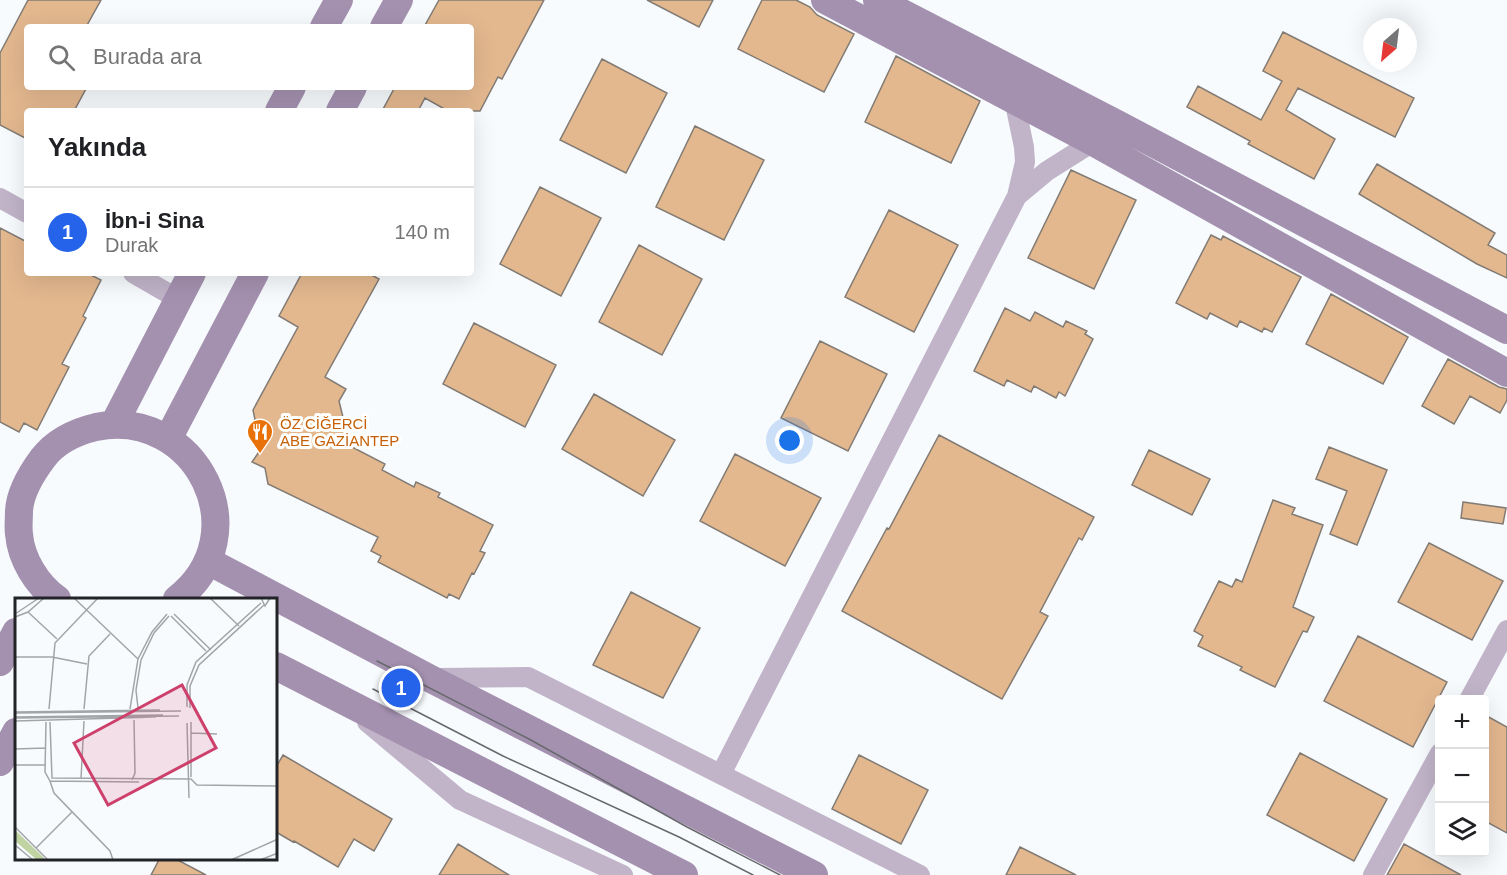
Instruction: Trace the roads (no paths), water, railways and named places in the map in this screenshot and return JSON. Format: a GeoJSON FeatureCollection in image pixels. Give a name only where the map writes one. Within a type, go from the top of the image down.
{"type":"FeatureCollection","features":[{"type":"Feature","properties":{"kind":"main road"},"geometry":{"type":"LineString","coordinates":[[326,24],[339,0]]}},
{"type":"Feature","properties":{"kind":"main road"},"geometry":{"type":"LineString","coordinates":[[386,24],[399,0]]}},
{"type":"Feature","properties":{"kind":"main road"},"geometry":{"type":"LineString","coordinates":[[825,0],[1093,142],[1507,373]]}},
{"type":"Feature","properties":{"kind":"main road"},"geometry":{"type":"LineString","coordinates":[[877,0],[1507,330]]}},
{"type":"Feature","properties":{"kind":"main road"},"geometry":{"type":"LineString","coordinates":[[281,108],[290,90]]}},
{"type":"Feature","properties":{"kind":"main road"},"geometry":{"type":"LineString","coordinates":[[342,108],[351,90]]}},
{"type":"Feature","properties":{"kind":"main road"},"geometry":{"type":"LineString","coordinates":[[114,424],[190,276]]}},
{"type":"Feature","properties":{"kind":"main road"},"geometry":{"type":"LineString","coordinates":[[168,439],[253,276]]}},
{"type":"Feature","properties":{"kind":"main road"},"geometry":{"type":"LineString","coordinates":[[44,594],[28,565],[19,535],[20,503],[30,474],[50,449],[78,431],[114,424],[144,427],[168,439],[198,465],[212,495],[216,528],[208,561],[178,598]]}},
{"type":"Feature","properties":{"kind":"main road"},"geometry":{"type":"LineString","coordinates":[[208,561],[278,598]]}},
{"type":"Feature","properties":{"kind":"main road"},"geometry":{"type":"LineString","coordinates":[[278,598],[814,875]]}},
{"type":"Feature","properties":{"kind":"main road"},"geometry":{"type":"LineString","coordinates":[[0,662],[15,634]]}},
{"type":"Feature","properties":{"kind":"main road"},"geometry":{"type":"LineString","coordinates":[[278,667],[684,875]]}},
{"type":"Feature","properties":{"kind":"main road"},"geometry":{"type":"LineString","coordinates":[[0,762],[15,734]]}},
{"type":"Feature","properties":{"kind":"street"},"geometry":{"type":"LineString","coordinates":[[721,774],[1017,196],[1025,162],[1014,99]]}},
{"type":"Feature","properties":{"kind":"street"},"geometry":{"type":"LineString","coordinates":[[1017,196],[1047,171],[1093,142]]}},
{"type":"Feature","properties":{"kind":"street"},"geometry":{"type":"LineString","coordinates":[[0,198],[24,211]]}},
{"type":"Feature","properties":{"kind":"street"},"geometry":{"type":"LineString","coordinates":[[138,276],[178,298]]}},
{"type":"Feature","properties":{"kind":"street"},"geometry":{"type":"LineString","coordinates":[[1471,695],[1507,630]]}},
{"type":"Feature","properties":{"kind":"street"},"geometry":{"type":"LineString","coordinates":[[429,678],[528,677],[920,875]]}},
{"type":"Feature","properties":{"kind":"street"},"geometry":{"type":"LineString","coordinates":[[338,697],[460,800],[603,870],[623,875]]}},
{"type":"Feature","properties":{"kind":"street"},"geometry":{"type":"LineString","coordinates":[[1373,875],[1435,762]]}},
{"type":"Feature","properties":{"kind":"tram line"},"geometry":{"type":"LineString","coordinates":[[377,661],[529,739],[687,827],[780,875]]}},
{"type":"Feature","properties":{"kind":"tram line"},"geometry":{"type":"LineString","coordinates":[[373,689],[503,756],[679,837],[753,875]]}},
{"type":"Feature","properties":{"kind":"place","name":"ÖZ CİĞERCİ ABE GAZİANTEP"},"geometry":{"type":"Point","coordinates":[260,455]}},
{"type":"Feature","properties":{"kind":"place","name":"İbn-i Sina"},"geometry":{"type":"Point","coordinates":[401,688]}}]}
